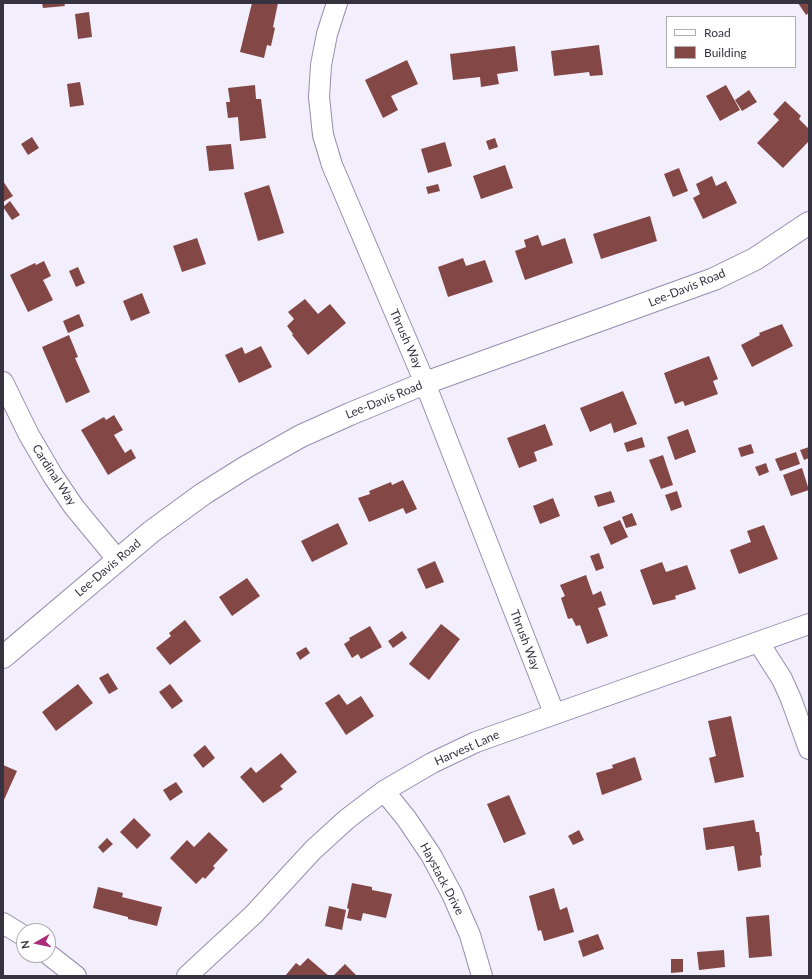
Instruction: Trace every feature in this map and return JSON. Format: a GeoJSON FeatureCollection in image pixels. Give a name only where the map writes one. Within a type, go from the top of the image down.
{"type":"FeatureCollection","features":[{"type":"Feature","properties":{"kind":"main road","name":"Lee-Davis Road"},"geometry":{"type":"LineString","coordinates":[[3,657],[117,559],[197,499],[246,467],[301,436],[425,383],[714,279],[754,259],[809,223]]}},
{"type":"Feature","properties":{"kind":"street","name":"Thrush Way"},"geometry":{"type":"LineString","coordinates":[[337,3],[326,34],[320,65],[319,97],[323,135],[332,165],[425,383],[554,713]]}},
{"type":"Feature","properties":{"kind":"street","name":"Cardinal Way"},"geometry":{"type":"LineString","coordinates":[[3,382],[29,435],[52,476],[74,507],[117,559]]}},
{"type":"Feature","properties":{"kind":"street","name":"Harvest Lane"},"geometry":{"type":"LineString","coordinates":[[187,976],[254,914],[313,850],[347,819],[384,791],[432,763],[476,742],[554,713],[759,643],[809,624]]}},
{"type":"Feature","properties":{"kind":"street"},"geometry":{"type":"LineString","coordinates":[[759,643],[782,679],[809,749]]}},
{"type":"Feature","properties":{"kind":"street","name":"Haystack Drive"},"geometry":{"type":"LineString","coordinates":[[384,791],[406,818],[431,855],[452,894],[470,935],[482,976]]}},
{"type":"Feature","properties":{"kind":"street"},"geometry":{"type":"LineString","coordinates":[[3,923],[16,931]]}},
{"type":"Feature","properties":{"kind":"street"},"geometry":{"type":"LineString","coordinates":[[56,960],[76,976]]}},
{"type":"Feature","properties":{"kind":"building"},"geometry":{"type":"Polygon","coordinates":[[[42,3],[64,3],[65,6],[43,8],[42,3]]]}},
{"type":"Feature","properties":{"kind":"building"},"geometry":{"type":"Polygon","coordinates":[[[252,3],[278,3],[271,46],[267,45],[264,58],[240,52],[252,3]]]}},
{"type":"Feature","properties":{"kind":"building"},"geometry":{"type":"Polygon","coordinates":[[[798,3],[809,3],[809,13],[806,15],[798,3]]]}},
{"type":"Feature","properties":{"kind":"building"},"geometry":{"type":"Polygon","coordinates":[[[89,12],[92,37],[78,39],[75,14],[89,12]]]}},
{"type":"Feature","properties":{"kind":"building"},"geometry":{"type":"Polygon","coordinates":[[[599,45],[603,75],[590,76],[589,72],[554,76],[551,51],[599,45]]]}},
{"type":"Feature","properties":{"kind":"building"},"geometry":{"type":"Polygon","coordinates":[[[515,46],[518,71],[497,74],[499,84],[481,87],[480,77],[453,80],[450,54],[515,46]]]}},
{"type":"Feature","properties":{"kind":"building"},"geometry":{"type":"Polygon","coordinates":[[[407,60],[418,84],[391,96],[398,110],[383,118],[365,80],[407,60]]]}},
{"type":"Feature","properties":{"kind":"building"},"geometry":{"type":"Polygon","coordinates":[[[80,82],[84,105],[70,107],[67,84],[80,82]]]}},
{"type":"Feature","properties":{"kind":"building"},"geometry":{"type":"Polygon","coordinates":[[[255,85],[256,99],[261,99],[266,138],[240,141],[238,117],[228,118],[226,102],[230,102],[228,88],[255,85]]]}},
{"type":"Feature","properties":{"kind":"building"},"geometry":{"type":"Polygon","coordinates":[[[726,85],[740,110],[720,121],[706,96],[726,85]]]}},
{"type":"Feature","properties":{"kind":"building"},"geometry":{"type":"Polygon","coordinates":[[[749,90],[757,102],[742,111],[735,100],[749,90]]]}},
{"type":"Feature","properties":{"kind":"building"},"geometry":{"type":"Polygon","coordinates":[[[785,101],[801,116],[799,119],[809,129],[809,141],[783,168],[757,143],[779,120],[773,114],[785,101]]]}},
{"type":"Feature","properties":{"kind":"building"},"geometry":{"type":"Polygon","coordinates":[[[32,137],[39,148],[28,155],[21,144],[32,137]]]}},
{"type":"Feature","properties":{"kind":"building"},"geometry":{"type":"Polygon","coordinates":[[[495,138],[498,147],[489,150],[486,141],[495,138]]]}},
{"type":"Feature","properties":{"kind":"building"},"geometry":{"type":"Polygon","coordinates":[[[445,142],[452,166],[428,173],[421,149],[445,142]]]}},
{"type":"Feature","properties":{"kind":"building"},"geometry":{"type":"Polygon","coordinates":[[[231,144],[234,169],[209,171],[206,146],[231,144]]]}},
{"type":"Feature","properties":{"kind":"building"},"geometry":{"type":"Polygon","coordinates":[[[505,165],[513,188],[481,199],[473,176],[505,165]]]}},
{"type":"Feature","properties":{"kind":"building"},"geometry":{"type":"Polygon","coordinates":[[[679,168],[688,191],[673,197],[664,174],[679,168]]]}},
{"type":"Feature","properties":{"kind":"building"},"geometry":{"type":"Polygon","coordinates":[[[712,176],[716,186],[726,181],[737,203],[703,219],[693,198],[700,194],[696,184],[712,176]]]}},
{"type":"Feature","properties":{"kind":"building"},"geometry":{"type":"Polygon","coordinates":[[[3,181],[13,196],[3,202],[3,181]]]}},
{"type":"Feature","properties":{"kind":"building"},"geometry":{"type":"Polygon","coordinates":[[[438,184],[440,191],[428,194],[426,187],[438,184]]]}},
{"type":"Feature","properties":{"kind":"building"},"geometry":{"type":"Polygon","coordinates":[[[269,185],[284,233],[258,241],[244,193],[269,185]]]}},
{"type":"Feature","properties":{"kind":"building"},"geometry":{"type":"Polygon","coordinates":[[[10,201],[20,215],[12,220],[3,207],[10,201]]]}},
{"type":"Feature","properties":{"kind":"building"},"geometry":{"type":"Polygon","coordinates":[[[650,216],[657,241],[601,259],[593,234],[650,216]]]}},
{"type":"Feature","properties":{"kind":"building"},"geometry":{"type":"Polygon","coordinates":[[[538,235],[542,246],[565,238],[573,263],[525,280],[515,251],[526,247],[524,240],[538,235]]]}},
{"type":"Feature","properties":{"kind":"building"},"geometry":{"type":"Polygon","coordinates":[[[197,238],[206,264],[182,272],[173,246],[197,238]]]}},
{"type":"Feature","properties":{"kind":"building"},"geometry":{"type":"Polygon","coordinates":[[[463,258],[466,266],[485,260],[493,282],[448,297],[438,267],[463,258]]]}},
{"type":"Feature","properties":{"kind":"building"},"geometry":{"type":"Polygon","coordinates":[[[44,261],[51,276],[43,280],[53,300],[28,312],[10,275],[35,263],[36,265],[44,261]]]}},
{"type":"Feature","properties":{"kind":"building"},"geometry":{"type":"Polygon","coordinates":[[[78,267],[85,283],[76,287],[69,271],[78,267]]]}},
{"type":"Feature","properties":{"kind":"building"},"geometry":{"type":"Polygon","coordinates":[[[142,293],[150,313],[131,321],[123,301],[142,293]]]}},
{"type":"Feature","properties":{"kind":"building"},"geometry":{"type":"Polygon","coordinates":[[[305,299],[318,314],[330,304],[346,323],[308,355],[292,335],[293,334],[287,326],[294,319],[288,312],[305,299]]]}},
{"type":"Feature","properties":{"kind":"building"},"geometry":{"type":"Polygon","coordinates":[[[79,314],[84,326],[68,333],[63,321],[79,314]]]}},
{"type":"Feature","properties":{"kind":"building"},"geometry":{"type":"Polygon","coordinates":[[[782,324],[793,346],[752,367],[741,345],[760,335],[759,333],[782,324]]]}},
{"type":"Feature","properties":{"kind":"building"},"geometry":{"type":"Polygon","coordinates":[[[69,335],[78,357],[75,358],[90,392],[66,403],[42,347],[69,335]]]}},
{"type":"Feature","properties":{"kind":"building"},"geometry":{"type":"Polygon","coordinates":[[[261,346],[272,367],[239,383],[225,355],[242,347],[245,354],[261,346]]]}},
{"type":"Feature","properties":{"kind":"building"},"geometry":{"type":"Polygon","coordinates":[[[709,356],[718,379],[713,381],[718,394],[685,406],[683,401],[675,404],[664,373],[709,356]]]}},
{"type":"Feature","properties":{"kind":"building"},"geometry":{"type":"Polygon","coordinates":[[[623,391],[637,424],[614,433],[611,423],[590,432],[580,408],[623,391]]]}},
{"type":"Feature","properties":{"kind":"building"},"geometry":{"type":"Polygon","coordinates":[[[114,415],[123,430],[114,435],[125,453],[131,449],[136,458],[108,475],[81,430],[104,417],[106,420],[114,415]]]}},
{"type":"Feature","properties":{"kind":"building"},"geometry":{"type":"Polygon","coordinates":[[[545,424],[553,445],[534,452],[537,461],[519,468],[507,438],[545,424]]]}},
{"type":"Feature","properties":{"kind":"building"},"geometry":{"type":"Polygon","coordinates":[[[688,429],[696,452],[675,460],[667,437],[688,429]]]}},
{"type":"Feature","properties":{"kind":"building"},"geometry":{"type":"Polygon","coordinates":[[[642,437],[645,447],[627,452],[624,443],[642,437]]]}},
{"type":"Feature","properties":{"kind":"building"},"geometry":{"type":"Polygon","coordinates":[[[751,444],[754,453],[741,457],[738,448],[751,444]]]}},
{"type":"Feature","properties":{"kind":"building"},"geometry":{"type":"Polygon","coordinates":[[[809,447],[809,458],[804,460],[800,450],[809,447]]]}},
{"type":"Feature","properties":{"kind":"building"},"geometry":{"type":"Polygon","coordinates":[[[796,452],[800,464],[780,471],[775,459],[796,452]]]}},
{"type":"Feature","properties":{"kind":"building"},"geometry":{"type":"Polygon","coordinates":[[[663,455],[673,485],[661,489],[649,460],[663,455]]]}},
{"type":"Feature","properties":{"kind":"building"},"geometry":{"type":"Polygon","coordinates":[[[766,463],[769,472],[759,476],[755,467],[766,463]]]}},
{"type":"Feature","properties":{"kind":"building"},"geometry":{"type":"Polygon","coordinates":[[[802,468],[809,490],[791,496],[783,475],[802,468]]]}},
{"type":"Feature","properties":{"kind":"building"},"geometry":{"type":"Polygon","coordinates":[[[403,480],[417,509],[406,514],[403,508],[369,522],[358,498],[370,494],[369,491],[391,482],[392,485],[403,480]]]}},
{"type":"Feature","properties":{"kind":"building"},"geometry":{"type":"Polygon","coordinates":[[[611,491],[615,502],[598,507],[594,496],[611,491]]]}},
{"type":"Feature","properties":{"kind":"building"},"geometry":{"type":"Polygon","coordinates":[[[677,491],[682,507],[671,511],[665,495],[677,491]]]}},
{"type":"Feature","properties":{"kind":"building"},"geometry":{"type":"Polygon","coordinates":[[[553,498],[560,516],[540,524],[533,506],[553,498]]]}},
{"type":"Feature","properties":{"kind":"building"},"geometry":{"type":"Polygon","coordinates":[[[632,513],[637,525],[626,528],[622,517],[632,513]]]}},
{"type":"Feature","properties":{"kind":"building"},"geometry":{"type":"Polygon","coordinates":[[[620,520],[628,537],[611,545],[603,527],[620,520]]]}},
{"type":"Feature","properties":{"kind":"building"},"geometry":{"type":"Polygon","coordinates":[[[338,523],[348,544],[312,562],[301,541],[338,523]]]}},
{"type":"Feature","properties":{"kind":"building"},"geometry":{"type":"Polygon","coordinates":[[[764,525],[778,559],[739,574],[730,550],[751,542],[747,531],[764,525]]]}},
{"type":"Feature","properties":{"kind":"building"},"geometry":{"type":"Polygon","coordinates":[[[599,553],[604,568],[596,571],[590,556],[599,553]]]}},
{"type":"Feature","properties":{"kind":"building"},"geometry":{"type":"Polygon","coordinates":[[[435,561],[444,582],[426,589],[417,569],[435,561]]]}},
{"type":"Feature","properties":{"kind":"building"},"geometry":{"type":"Polygon","coordinates":[[[662,562],[666,572],[687,565],[696,589],[675,596],[676,599],[653,605],[640,570],[662,562]]]}},
{"type":"Feature","properties":{"kind":"building"},"geometry":{"type":"Polygon","coordinates":[[[586,575],[593,595],[601,591],[606,605],[598,608],[608,636],[587,644],[580,625],[576,626],[572,618],[568,619],[561,598],[565,596],[560,585],[586,575]]]}},
{"type":"Feature","properties":{"kind":"building"},"geometry":{"type":"Polygon","coordinates":[[[247,578],[260,596],[232,616],[219,597],[247,578]]]}},
{"type":"Feature","properties":{"kind":"building"},"geometry":{"type":"Polygon","coordinates":[[[185,620],[201,641],[170,665],[156,648],[171,636],[169,633],[185,620]]]}},
{"type":"Feature","properties":{"kind":"building"},"geometry":{"type":"Polygon","coordinates":[[[441,624],[460,639],[429,680],[409,664],[441,624]]]}},
{"type":"Feature","properties":{"kind":"building"},"geometry":{"type":"Polygon","coordinates":[[[370,626],[382,647],[361,659],[358,654],[352,658],[344,644],[350,640],[349,638],[370,626]]]}},
{"type":"Feature","properties":{"kind":"building"},"geometry":{"type":"Polygon","coordinates":[[[402,631],[407,638],[393,648],[388,641],[402,631]]]}},
{"type":"Feature","properties":{"kind":"building"},"geometry":{"type":"Polygon","coordinates":[[[306,647],[310,653],[300,660],[296,653],[306,647]]]}},
{"type":"Feature","properties":{"kind":"building"},"geometry":{"type":"Polygon","coordinates":[[[108,673],[118,689],[109,694],[99,678],[108,673]]]}},
{"type":"Feature","properties":{"kind":"building"},"geometry":{"type":"Polygon","coordinates":[[[78,684],[93,703],[56,731],[42,712],[78,684]]]}},
{"type":"Feature","properties":{"kind":"building"},"geometry":{"type":"Polygon","coordinates":[[[170,684],[183,701],[172,709],[159,692],[170,684]]]}},
{"type":"Feature","properties":{"kind":"building"},"geometry":{"type":"Polygon","coordinates":[[[339,694],[347,705],[361,696],[374,716],[346,735],[325,703],[339,694]]]}},
{"type":"Feature","properties":{"kind":"building"},"geometry":{"type":"Polygon","coordinates":[[[731,716],[744,777],[715,783],[709,758],[716,756],[708,721],[731,716]]]}},
{"type":"Feature","properties":{"kind":"building"},"geometry":{"type":"Polygon","coordinates":[[[205,745],[215,758],[203,768],[193,755],[205,745]]]}},
{"type":"Feature","properties":{"kind":"building"},"geometry":{"type":"Polygon","coordinates":[[[281,753],[297,772],[280,786],[283,789],[263,803],[240,777],[251,767],[256,773],[281,753]]]}},
{"type":"Feature","properties":{"kind":"building"},"geometry":{"type":"Polygon","coordinates":[[[635,757],[642,780],[602,795],[596,773],[613,768],[612,765],[635,757]]]}},
{"type":"Feature","properties":{"kind":"building"},"geometry":{"type":"Polygon","coordinates":[[[3,765],[17,771],[3,802],[3,765]]]}},
{"type":"Feature","properties":{"kind":"building"},"geometry":{"type":"Polygon","coordinates":[[[176,782],[183,792],[170,801],[163,790],[176,782]]]}},
{"type":"Feature","properties":{"kind":"building"},"geometry":{"type":"Polygon","coordinates":[[[509,795],[526,834],[504,843],[487,804],[509,795]]]}},
{"type":"Feature","properties":{"kind":"building"},"geometry":{"type":"Polygon","coordinates":[[[134,818],[151,835],[137,849],[120,832],[134,818]]]}},
{"type":"Feature","properties":{"kind":"building"},"geometry":{"type":"Polygon","coordinates":[[[754,820],[756,832],[759,832],[762,855],[760,856],[761,867],[738,871],[734,846],[706,850],[703,828],[754,820]]]}},
{"type":"Feature","properties":{"kind":"building"},"geometry":{"type":"Polygon","coordinates":[[[579,830],[584,840],[573,845],[568,836],[579,830]]]}},
{"type":"Feature","properties":{"kind":"building"},"geometry":{"type":"Polygon","coordinates":[[[209,832],[228,850],[213,866],[215,868],[205,879],[203,877],[196,884],[170,858],[187,840],[194,847],[209,832]]]}},
{"type":"Feature","properties":{"kind":"building"},"geometry":{"type":"Polygon","coordinates":[[[107,838],[113,844],[103,853],[98,847],[107,838]]]}},
{"type":"Feature","properties":{"kind":"building"},"geometry":{"type":"Polygon","coordinates":[[[352,883],[372,887],[372,890],[392,894],[386,918],[363,913],[361,921],[347,918],[349,909],[347,908],[352,883]]]}},
{"type":"Feature","properties":{"kind":"building"},"geometry":{"type":"Polygon","coordinates":[[[98,887],[123,893],[122,897],[162,907],[157,926],[93,908],[98,887]]]}},
{"type":"Feature","properties":{"kind":"building"},"geometry":{"type":"Polygon","coordinates":[[[554,888],[560,910],[567,907],[574,932],[544,941],[541,930],[538,931],[529,896],[554,888]]]}},
{"type":"Feature","properties":{"kind":"building"},"geometry":{"type":"Polygon","coordinates":[[[329,906],[346,910],[342,930],[325,926],[329,906]]]}},
{"type":"Feature","properties":{"kind":"building"},"geometry":{"type":"Polygon","coordinates":[[[769,915],[772,956],[749,958],[746,917],[769,915]]]}},
{"type":"Feature","properties":{"kind":"building"},"geometry":{"type":"Polygon","coordinates":[[[598,934],[604,949],[583,957],[578,941],[598,934]]]}},
{"type":"Feature","properties":{"kind":"building"},"geometry":{"type":"Polygon","coordinates":[[[724,950],[725,967],[699,970],[697,952],[724,950]]]}},
{"type":"Feature","properties":{"kind":"building"},"geometry":{"type":"Polygon","coordinates":[[[308,958],[329,976],[285,976],[296,963],[300,966],[308,958]]]}},
{"type":"Feature","properties":{"kind":"building"},"geometry":{"type":"Polygon","coordinates":[[[671,959],[683,959],[683,972],[671,973],[671,959]]]}},
{"type":"Feature","properties":{"kind":"building"},"geometry":{"type":"Polygon","coordinates":[[[345,964],[357,976],[333,976],[345,964]]]}}]}
